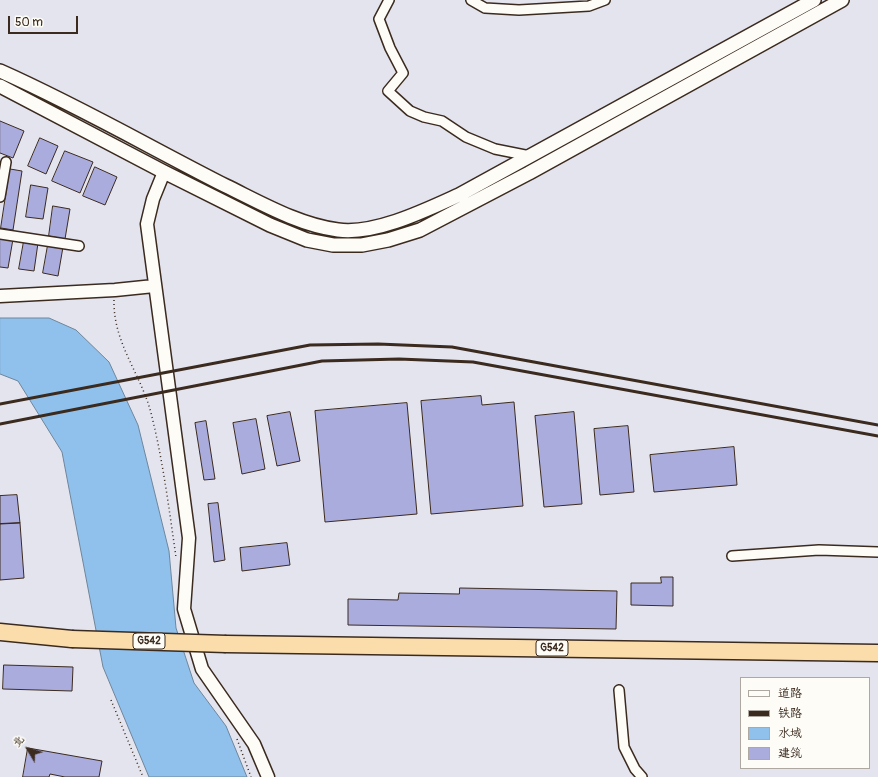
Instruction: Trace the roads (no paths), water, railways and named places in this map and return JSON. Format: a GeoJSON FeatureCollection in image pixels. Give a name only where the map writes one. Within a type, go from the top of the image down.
{"type":"FeatureCollection","features":[{"type":"Feature","properties":{"kind":"highway","name":"G542"},"geometry":{"type":"LineString","coordinates":[[0,632],[72,639]]}},
{"type":"Feature","properties":{"kind":"highway","name":"G542"},"geometry":{"type":"LineString","coordinates":[[0,636],[226,644],[878,653]]}},
{"type":"Feature","properties":{"kind":"main road"},"geometry":{"type":"LineString","coordinates":[[0,70],[36,87],[170,158],[284,214],[339,230],[370,228],[416,215],[459,195],[814,0]]}},
{"type":"Feature","properties":{"kind":"main road"},"geometry":{"type":"LineString","coordinates":[[0,86],[164,172],[270,225],[307,240],[333,245],[362,245],[388,240],[420,230],[528,173],[842,0]]}},
{"type":"Feature","properties":{"kind":"street"},"geometry":{"type":"LineString","coordinates":[[389,0],[379,19],[390,48],[404,73],[388,91],[410,111],[424,117],[442,120],[466,137],[495,149],[530,156]]}},
{"type":"Feature","properties":{"kind":"street"},"geometry":{"type":"LineString","coordinates":[[471,0],[485,8],[519,10],[589,6],[605,0]]}},
{"type":"Feature","properties":{"kind":"street"},"geometry":{"type":"LineString","coordinates":[[519,10],[520,0]]}},
{"type":"Feature","properties":{"kind":"street"},"geometry":{"type":"LineString","coordinates":[[0,196],[6,162]]}},
{"type":"Feature","properties":{"kind":"street"},"geometry":{"type":"LineString","coordinates":[[164,172],[153,199],[147,224],[154,286],[189,538],[184,609],[202,669],[254,744],[268,777]]}},
{"type":"Feature","properties":{"kind":"street"},"geometry":{"type":"LineString","coordinates":[[0,234],[78,246]]}},
{"type":"Feature","properties":{"kind":"street"},"geometry":{"type":"LineString","coordinates":[[0,296],[115,290],[154,286]]}},
{"type":"Feature","properties":{"kind":"street"},"geometry":{"type":"LineString","coordinates":[[732,556],[819,550],[878,552]]}},
{"type":"Feature","properties":{"kind":"street"},"geometry":{"type":"LineString","coordinates":[[619,690],[624,747],[635,769],[642,777]]}},
{"type":"Feature","properties":{"kind":"water"},"geometry":{"type":"Polygon","coordinates":[[[0,318],[49,318],[76,330],[109,362],[138,425],[169,551],[176,628],[194,683],[226,726],[247,777],[149,777],[103,667],[62,452],[18,381],[0,374],[0,318]]]}},
{"type":"Feature","properties":{"kind":"railway"},"geometry":{"type":"LineString","coordinates":[[0,404],[310,345],[378,344],[452,347],[878,425]]}},
{"type":"Feature","properties":{"kind":"railway"},"geometry":{"type":"LineString","coordinates":[[0,424],[322,361],[399,359],[473,362],[878,436]]}}]}
